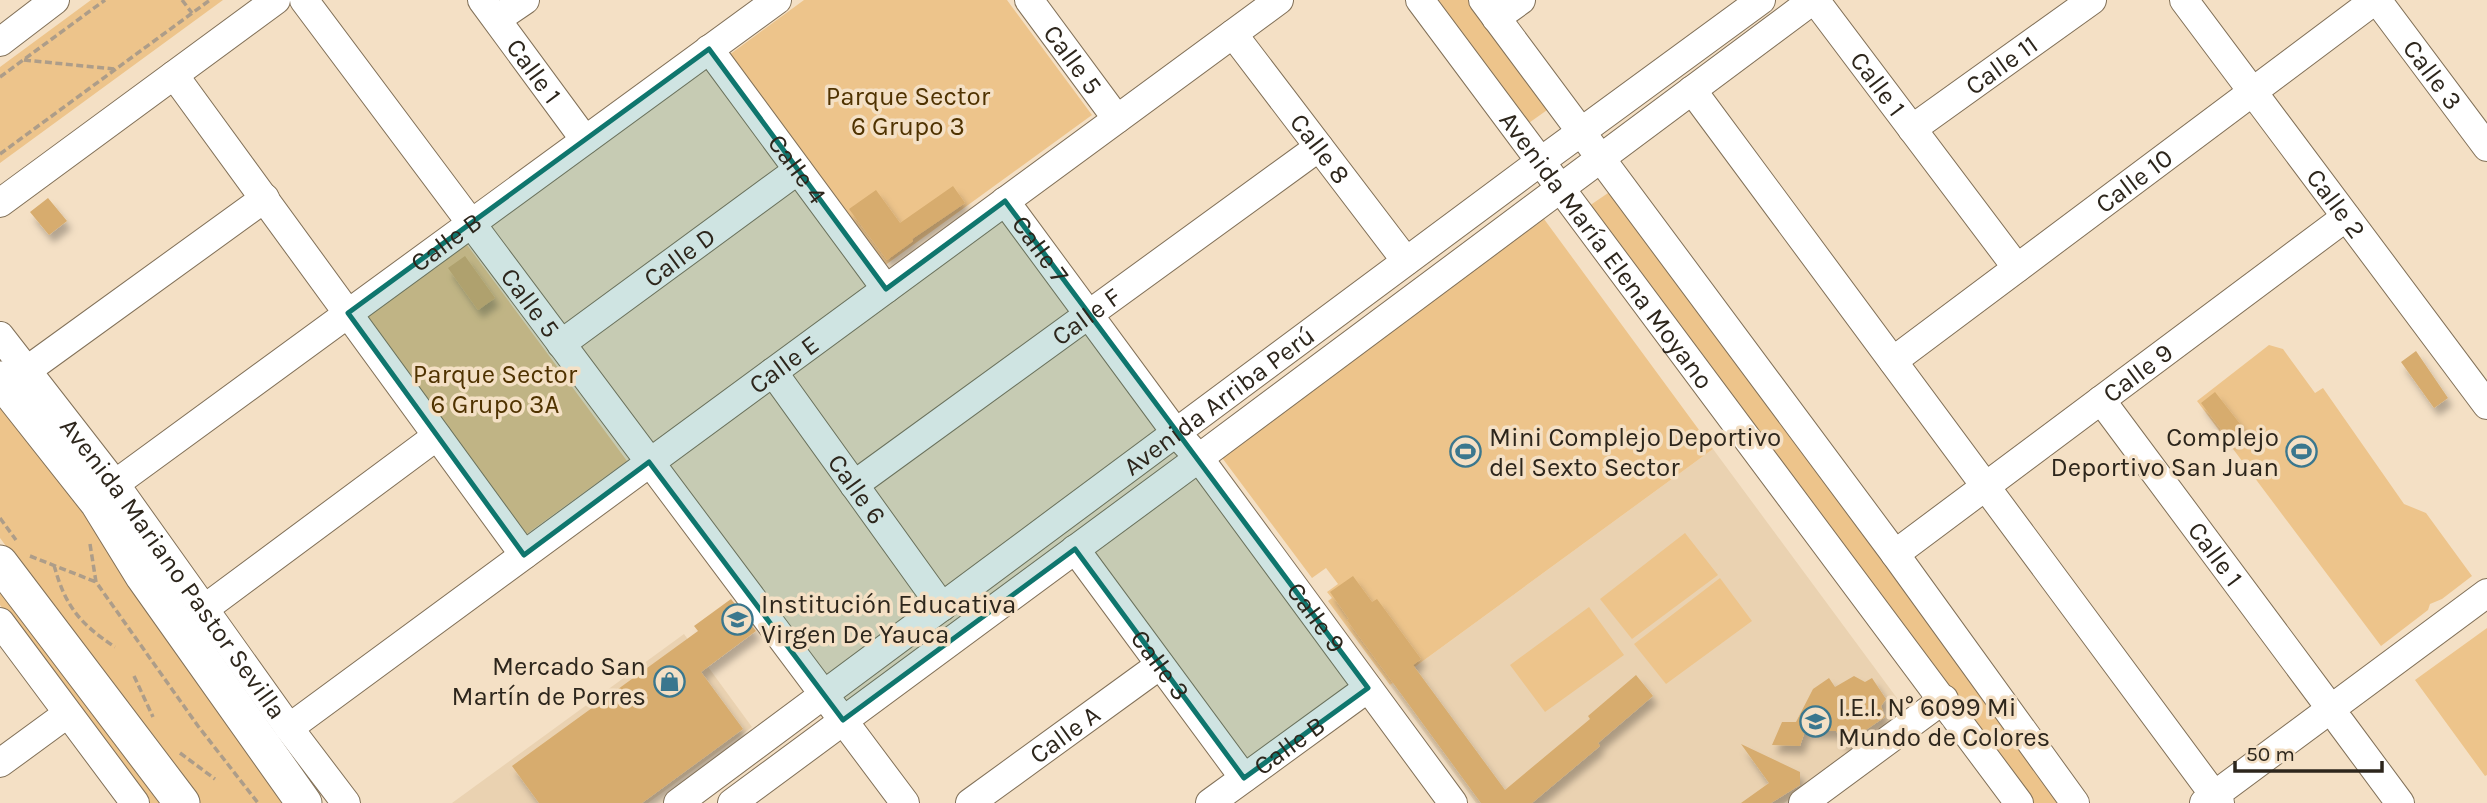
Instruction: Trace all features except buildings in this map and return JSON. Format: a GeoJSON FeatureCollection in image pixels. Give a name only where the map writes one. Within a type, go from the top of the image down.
{"type":"FeatureCollection","features":[{"type":"Feature","properties":{"kind":"main road","name":"Avenida Mariano Pastor Sevilla"},"geometry":{"type":"LineString","coordinates":[[13,375],[144,576],[304,803]]}},
{"type":"Feature","properties":{"kind":"main road"},"geometry":{"type":"LineString","coordinates":[[15,554],[182,803]]}},
{"type":"Feature","properties":{"kind":"street"},"geometry":{"type":"LineString","coordinates":[[6,50],[55,0]]}},
{"type":"Feature","properties":{"kind":"street"},"geometry":{"type":"LineString","coordinates":[[0,203],[276,0]]}},
{"type":"Feature","properties":{"kind":"street","name":"Calle 5"},"geometry":{"type":"LineString","coordinates":[[304,0],[833,707]]}},
{"type":"Feature","properties":{"kind":"street"},"geometry":{"type":"LineString","coordinates":[[490,10],[525,0]]}},
{"type":"Feature","properties":{"kind":"street","name":"Calle B"},"geometry":{"type":"LineString","coordinates":[[115,484],[777,0]]}},
{"type":"Feature","properties":{"kind":"street","name":"Calle 5"},"geometry":{"type":"LineString","coordinates":[[1029,0],[1117,119]]}},
{"type":"Feature","properties":{"kind":"street","name":"Calle E"},"geometry":{"type":"LineString","coordinates":[[289,728],[1279,0]]}},
{"type":"Feature","properties":{"kind":"street","name":"Avenida María Elena Moyano"},"geometry":{"type":"LineString","coordinates":[[1420,0],[2019,803]]}},
{"type":"Feature","properties":{"kind":"street"},"geometry":{"type":"LineString","coordinates":[[1490,9],[1521,0]]}},
{"type":"Feature","properties":{"kind":"street","name":"Avenida Arriba Perú"},"geometry":{"type":"LineString","coordinates":[[732,803],[942,607],[1762,0]]}},
{"type":"Feature","properties":{"kind":"street","name":"Calle 1"},"geometry":{"type":"LineString","coordinates":[[1814,0],[2017,268]]}},
{"type":"Feature","properties":{"kind":"street","name":"Avenida Arriba Perú"},"geometry":{"type":"LineString","coordinates":[[678,803],[833,707],[1075,549],[1814,0]]}},
{"type":"Feature","properties":{"kind":"street","name":"Calle 11"},"geometry":{"type":"LineString","coordinates":[[1912,129],[2092,0]]}},
{"type":"Feature","properties":{"kind":"street","name":"Calle 2"},"geometry":{"type":"LineString","coordinates":[[2184,0],[2486,401]]}},
{"type":"Feature","properties":{"kind":"street","name":"Calle 10"},"geometry":{"type":"LineString","coordinates":[[1893,361],[2376,0]]}},
{"type":"Feature","properties":{"kind":"street","name":"Calle 3"},"geometry":{"type":"LineString","coordinates":[[2376,0],[2487,147]]}},
{"type":"Feature","properties":{"kind":"street","name":"Avenida María Elena Moyano"},"geometry":{"type":"LineString","coordinates":[[1490,9],[1895,554],[2075,803]]}},
{"type":"Feature","properties":{"kind":"street","name":"Calle 1"},"geometry":{"type":"LineString","coordinates":[[490,10],[585,140]]}},
{"type":"Feature","properties":{"kind":"street","name":"Calle 8"},"geometry":{"type":"LineString","coordinates":[[1233,34],[1406,261]]}},
{"type":"Feature","properties":{"kind":"street","name":"Calle 4"},"geometry":{"type":"LineString","coordinates":[[709,50],[886,289]]}},
{"type":"Feature","properties":{"kind":"street"},"geometry":{"type":"LineString","coordinates":[[174,75],[524,555]]}},
{"type":"Feature","properties":{"kind":"street"},"geometry":{"type":"LineString","coordinates":[[1692,90],[2218,801],[2335,716],[2487,614]]}},
{"type":"Feature","properties":{"kind":"street","name":"Calle F"},"geometry":{"type":"LineString","coordinates":[[854,485],[1319,147]]}},
{"type":"Feature","properties":{"kind":"street","name":"Calle D"},"geometry":{"type":"LineString","coordinates":[[561,344],[798,170]]}},
{"type":"Feature","properties":{"kind":"street"},"geometry":{"type":"LineString","coordinates":[[13,375],[265,198]]}},
{"type":"Feature","properties":{"kind":"street","name":"Calle 7"},"geometry":{"type":"LineString","coordinates":[[1005,201],[1176,433]]}},
{"type":"Feature","properties":{"kind":"street","name":"Calle 9"},"geometry":{"type":"LineString","coordinates":[[1895,554],[2346,217]]}},
{"type":"Feature","properties":{"kind":"street","name":"Avenida Mariano Pastor Sevilla"},"geometry":{"type":"LineString","coordinates":[[0,336],[13,375],[115,484],[289,728],[346,803]]}},
{"type":"Feature","properties":{"kind":"street","name":"Calle 6"},"geometry":{"type":"LineString","coordinates":[[773,372],[942,607]]}},
{"type":"Feature","properties":{"kind":"street","name":"Calle 1"},"geometry":{"type":"LineString","coordinates":[[2101,400],[2400,803]]}},
{"type":"Feature","properties":{"kind":"street","name":"Calle 9"},"geometry":{"type":"LineString","coordinates":[[1176,433],[1199,458],[1453,803]]}},
{"type":"Feature","properties":{"kind":"street"},"geometry":{"type":"LineString","coordinates":[[204,609],[437,436]]}},
{"type":"Feature","properties":{"kind":"street","name":"Calle 3"},"geometry":{"type":"LineString","coordinates":[[1075,549],[1244,778]]}},
{"type":"Feature","properties":{"kind":"street"},"geometry":{"type":"LineString","coordinates":[[2335,716],[2487,593]]}},
{"type":"Feature","properties":{"kind":"street"},"geometry":{"type":"LineString","coordinates":[[0,622],[135,803]]}},
{"type":"Feature","properties":{"kind":"street","name":"Calle A"},"geometry":{"type":"LineString","coordinates":[[970,803],[1160,665]]}},
{"type":"Feature","properties":{"kind":"street","name":"Calle B"},"geometry":{"type":"LineString","coordinates":[[1210,803],[1368,688]]}},
{"type":"Feature","properties":{"kind":"street"},"geometry":{"type":"LineString","coordinates":[[1817,799],[1944,699]]}},
{"type":"Feature","properties":{"kind":"street"},"geometry":{"type":"LineString","coordinates":[[833,707],[905,803]]}},
{"type":"Feature","properties":{"kind":"street"},"geometry":{"type":"LineString","coordinates":[[0,763],[67,714]]}},
{"type":"Feature","properties":{"kind":"path"},"geometry":{"type":"LineString","coordinates":[[0,77],[105,0]]}},
{"type":"Feature","properties":{"kind":"path"},"geometry":{"type":"LineString","coordinates":[[182,0],[192,13]]}},
{"type":"Feature","properties":{"kind":"path"},"geometry":{"type":"LineString","coordinates":[[0,154],[210,0]]}},
{"type":"Feature","properties":{"kind":"path"},"geometry":{"type":"LineString","coordinates":[[6,50],[23,60],[116,69]]}},
{"type":"Feature","properties":{"kind":"path"},"geometry":{"type":"LineString","coordinates":[[0,518],[15,554],[54,565],[96,582],[198,726],[258,803]]}},
{"type":"Feature","properties":{"kind":"path"},"geometry":{"type":"LineString","coordinates":[[54,565],[68,603],[77,616],[90,631],[115,647]]}},
{"type":"Feature","properties":{"kind":"path"},"geometry":{"type":"LineString","coordinates":[[134,676],[159,727]]}},
{"type":"Feature","properties":{"kind":"path"},"geometry":{"type":"LineString","coordinates":[[179,752],[215,779]]}},
{"type":"Feature","properties":{"kind":"highlighted area"},"geometry":{"type":"Polygon","coordinates":[[[709,49],[886,289],[1005,201],[1368,688],[1244,778],[1075,549],[843,720],[649,462],[524,555],[348,313],[709,49]]]}},
{"type":"Feature","properties":{"kind":"shaded area"},"geometry":{"type":"Polygon","coordinates":[[[1713,449],[1908,713],[1784,803],[1476,803],[1390,685],[1713,449]]]}},
{"type":"Feature","properties":{"kind":"shaded area","name":"Mercado San Martín de Porres"},"geometry":{"type":"Polygon","coordinates":[[[684,634],[752,727],[648,803],[452,803],[684,634]]]}},
{"type":"Feature","properties":{"kind":"green space"},"geometry":{"type":"Polygon","coordinates":[[[91,0],[223,0],[0,163],[0,67],[91,0]]]}},
{"type":"Feature","properties":{"kind":"green space","name":"Parque Sector 6 Grupo 3"},"geometry":{"type":"Polygon","coordinates":[[[804,0],[1007,0],[1092,115],[884,266],[729,55],[804,0]]]}},
{"type":"Feature","properties":{"kind":"green space"},"geometry":{"type":"Polygon","coordinates":[[[1434,0],[1470,0],[1550,108],[1526,125],[1434,0]]]}},
{"type":"Feature","properties":{"kind":"green space"},"geometry":{"type":"Polygon","coordinates":[[[1611,191],[2063,803],[2033,803],[1589,206],[1611,191]]]}},
{"type":"Feature","properties":{"kind":"green space","name":"Mini Complejo Deportivo del Sexto Sector"},"geometry":{"type":"Polygon","coordinates":[[[1544,219],[1713,449],[1390,685],[1328,601],[1332,598],[1327,592],[1338,584],[1326,568],[1312,578],[1220,455],[1544,219]]]}},
{"type":"Feature","properties":{"kind":"green space","name":"Parque Sector 6 Grupo 3A"},"geometry":{"type":"Polygon","coordinates":[[[465,242],[627,461],[524,536],[362,318],[465,242]]]}},
{"type":"Feature","properties":{"kind":"green space","name":"Complejo Deportivo San Juan"},"geometry":{"type":"Polygon","coordinates":[[[2269,345],[2283,349],[2315,393],[2323,388],[2404,504],[2426,513],[2472,576],[2442,599],[2430,604],[2428,610],[2381,646],[2197,401],[2269,345]]]}},
{"type":"Feature","properties":{"kind":"green space"},"geometry":{"type":"Polygon","coordinates":[[[0,389],[291,803],[197,803],[0,538],[0,389]]]}},
{"type":"Feature","properties":{"kind":"green space"},"geometry":{"type":"Polygon","coordinates":[[[1685,533],[1718,575],[1632,639],[1600,599],[1685,533]]]}},
{"type":"Feature","properties":{"kind":"green space"},"geometry":{"type":"Polygon","coordinates":[[[0,577],[168,803],[147,803],[0,605],[0,577]]]}},
{"type":"Feature","properties":{"kind":"green space"},"geometry":{"type":"Polygon","coordinates":[[[1720,578],[1752,621],[1666,684],[1634,644],[1720,578]]]}},
{"type":"Feature","properties":{"kind":"green space"},"geometry":{"type":"Polygon","coordinates":[[[1589,607],[1624,655],[1545,712],[1510,665],[1589,607]]]}},
{"type":"Feature","properties":{"kind":"green space"},"geometry":{"type":"Polygon","coordinates":[[[2487,628],[2487,775],[2485,776],[2415,680],[2487,628]]]}},
{"type":"Feature","properties":{"kind":"place","name":"Mini Complejo Deportivo del Sexto Sector"},"geometry":{"type":"Point","coordinates":[1466,452]}},
{"type":"Feature","properties":{"kind":"place","name":"Complejo Deportivo San Juan"},"geometry":{"type":"Point","coordinates":[2302,452]}},
{"type":"Feature","properties":{"kind":"place","name":"Institución Educativa Virgen De Yauca"},"geometry":{"type":"Point","coordinates":[738,619]}},
{"type":"Feature","properties":{"kind":"place","name":"Mercado San Martín de Porres"},"geometry":{"type":"Point","coordinates":[669,681]}},
{"type":"Feature","properties":{"kind":"place","name":"I.E.I. N° 6099 Mi Mundo de Colores"},"geometry":{"type":"Point","coordinates":[1815,722]}}]}
